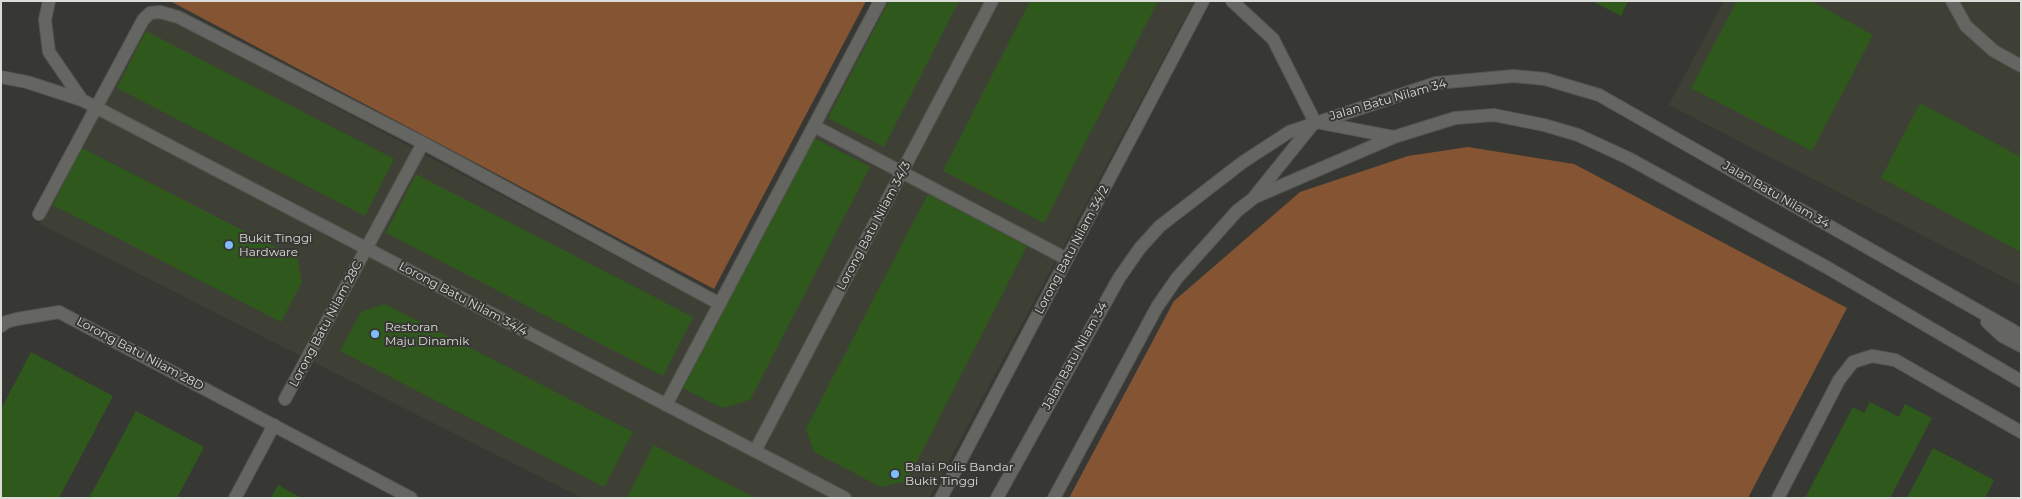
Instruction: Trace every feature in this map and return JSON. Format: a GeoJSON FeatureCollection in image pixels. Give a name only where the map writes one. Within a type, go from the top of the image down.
{"type":"FeatureCollection","features":[{"type":"Feature","properties":{"kind":"street","name":"Lorong Batu Nilam 34/4"},"geometry":{"type":"LineString","coordinates":[[49,1],[45,20],[49,52],[82,100]]}},
{"type":"Feature","properties":{"kind":"street"},"geometry":{"type":"LineString","coordinates":[[666,405],[880,1]]}},
{"type":"Feature","properties":{"kind":"street","name":"Lorong Batu Nilam 34/3"},"geometry":{"type":"LineString","coordinates":[[755,451],[992,1]]}},
{"type":"Feature","properties":{"kind":"street","name":"Lorong Batu Nilam 34/2"},"geometry":{"type":"LineString","coordinates":[[941,498],[1203,1]]}},
{"type":"Feature","properties":{"kind":"street"},"geometry":{"type":"LineString","coordinates":[[1232,1],[1273,39],[1315,122]]}},
{"type":"Feature","properties":{"kind":"street"},"geometry":{"type":"LineString","coordinates":[[1952,1],[1966,26],[1994,51],[2021,66]]}},
{"type":"Feature","properties":{"kind":"street"},"geometry":{"type":"LineString","coordinates":[[39,214],[143,20],[150,13],[160,12],[178,17],[423,143],[720,304]]}},
{"type":"Feature","properties":{"kind":"street","name":"Jalan Batu Nilam 34"},"geometry":{"type":"LineString","coordinates":[[997,498],[1119,278],[1140,248],[1160,226],[1243,162],[1289,132],[1436,83],[1514,76],[1545,79],[1599,95],[1646,120],[2021,335]]}},
{"type":"Feature","properties":{"kind":"street","name":"Lorong Batu Nilam 34/4"},"geometry":{"type":"LineString","coordinates":[[1,77],[27,82],[82,100],[845,498]]}},
{"type":"Feature","properties":{"kind":"street"},"geometry":{"type":"LineString","coordinates":[[1255,197],[1394,137],[1455,118],[1494,115],[1544,125],[1578,135],[1628,158],[1750,225],[2021,381]]}},
{"type":"Feature","properties":{"kind":"street"},"geometry":{"type":"LineString","coordinates":[[1315,122],[1394,137]]}},
{"type":"Feature","properties":{"kind":"street"},"geometry":{"type":"LineString","coordinates":[[1054,498],[1158,307],[1177,278],[1237,212],[1255,197],[1315,122]]}},
{"type":"Feature","properties":{"kind":"street"},"geometry":{"type":"LineString","coordinates":[[814,126],[1067,259]]}},
{"type":"Feature","properties":{"kind":"street","name":"Lorong Batu Nilam 28C"},"geometry":{"type":"LineString","coordinates":[[285,399],[423,143]]}},
{"type":"Feature","properties":{"kind":"street"},"geometry":{"type":"LineString","coordinates":[[1972,308],[2002,336],[2021,346]]}},
{"type":"Feature","properties":{"kind":"street","name":"Lorong Batu Nilam 28D"},"geometry":{"type":"LineString","coordinates":[[1,326],[6,322],[17,319],[59,312],[411,498]]}},
{"type":"Feature","properties":{"kind":"street"},"geometry":{"type":"LineString","coordinates":[[1778,498],[1839,380],[1853,362],[1872,356],[1895,360],[2021,432]]}},
{"type":"Feature","properties":{"kind":"street"},"geometry":{"type":"LineString","coordinates":[[235,498],[274,425]]}},
{"type":"Feature","properties":{"kind":"shaded area"},"geometry":{"type":"Polygon","coordinates":[[[170,1],[866,1],[714,289],[170,1]]]}},
{"type":"Feature","properties":{"kind":"shaded area"},"geometry":{"type":"Polygon","coordinates":[[[873,1],[1194,1],[929,498],[582,498],[40,224],[147,23],[157,17],[166,19],[239,56],[711,307],[873,1]]]}},
{"type":"Feature","properties":{"kind":"shaded area"},"geometry":{"type":"Polygon","coordinates":[[[1724,1],[2021,1],[2021,286],[1669,105],[1724,1]]]}},
{"type":"Feature","properties":{"kind":"shaded area"},"geometry":{"type":"Polygon","coordinates":[[[1468,147],[1574,164],[1847,308],[1748,498],[1069,498],[1174,301],[1300,192],[1408,156],[1468,147]]]}},
{"type":"Feature","properties":{"kind":"building"},"geometry":{"type":"Polygon","coordinates":[[[889,1],[959,1],[884,147],[828,118],[889,1]]]}},
{"type":"Feature","properties":{"kind":"building"},"geometry":{"type":"Polygon","coordinates":[[[1030,1],[1158,1],[1044,223],[943,171],[1030,1]]]}},
{"type":"Feature","properties":{"kind":"building"},"geometry":{"type":"Polygon","coordinates":[[[1592,1],[1628,1],[1621,16],[1592,1]]]}},
{"type":"Feature","properties":{"kind":"building"},"geometry":{"type":"Polygon","coordinates":[[[1737,1],[1811,1],[1873,35],[1812,151],[1691,88],[1737,1]]]}},
{"type":"Feature","properties":{"kind":"building"},"geometry":{"type":"Polygon","coordinates":[[[146,31],[394,159],[365,216],[117,88],[146,31]]]}},
{"type":"Feature","properties":{"kind":"building"},"geometry":{"type":"Polygon","coordinates":[[[1920,103],[2021,157],[2021,252],[1881,178],[1920,103]]]}},
{"type":"Feature","properties":{"kind":"building"},"geometry":{"type":"Polygon","coordinates":[[[812,137],[870,167],[750,400],[723,408],[683,388],[812,137]]]}},
{"type":"Feature","properties":{"kind":"building"},"geometry":{"type":"Polygon","coordinates":[[[82,148],[297,258],[302,282],[281,322],[53,205],[82,148]]]}},
{"type":"Feature","properties":{"kind":"building"},"geometry":{"type":"Polygon","coordinates":[[[416,174],[693,317],[663,376],[386,233],[416,174]]]}},
{"type":"Feature","properties":{"kind":"building"},"geometry":{"type":"Polygon","coordinates":[[[928,194],[1027,246],[907,481],[881,487],[814,452],[806,429],[928,194]]]}},
{"type":"Feature","properties":{"kind":"building"},"geometry":{"type":"Polygon","coordinates":[[[385,304],[633,432],[604,487],[340,351],[361,312],[385,304]]]}},
{"type":"Feature","properties":{"kind":"building"},"geometry":{"type":"Polygon","coordinates":[[[31,352],[113,396],[59,498],[1,498],[1,409],[31,352]]]}},
{"type":"Feature","properties":{"kind":"building"},"geometry":{"type":"Polygon","coordinates":[[[1870,402],[1899,417],[1905,404],[1932,418],[1890,498],[1805,498],[1853,407],[1864,413],[1870,402]]]}},
{"type":"Feature","properties":{"kind":"building"},"geometry":{"type":"Polygon","coordinates":[[[136,411],[204,447],[177,498],[89,498],[136,411]]]}},
{"type":"Feature","properties":{"kind":"building"},"geometry":{"type":"Polygon","coordinates":[[[654,445],[732,486],[756,498],[627,498],[654,445]]]}},
{"type":"Feature","properties":{"kind":"building"},"geometry":{"type":"Polygon","coordinates":[[[1933,448],[1994,480],[1985,498],[1907,498],[1933,448]]]}},
{"type":"Feature","properties":{"kind":"building"},"geometry":{"type":"Polygon","coordinates":[[[278,485],[302,498],[271,498],[278,485]]]}},
{"type":"Feature","properties":{"kind":"place","name":"Bukit Tinggi Hardware"},"geometry":{"type":"Point","coordinates":[229,245]}},
{"type":"Feature","properties":{"kind":"place","name":"Restoran Maju Dinamik"},"geometry":{"type":"Point","coordinates":[375,334]}},
{"type":"Feature","properties":{"kind":"place","name":"Balai Polis Bandar Bukit Tinggi"},"geometry":{"type":"Point","coordinates":[895,474]}}]}
